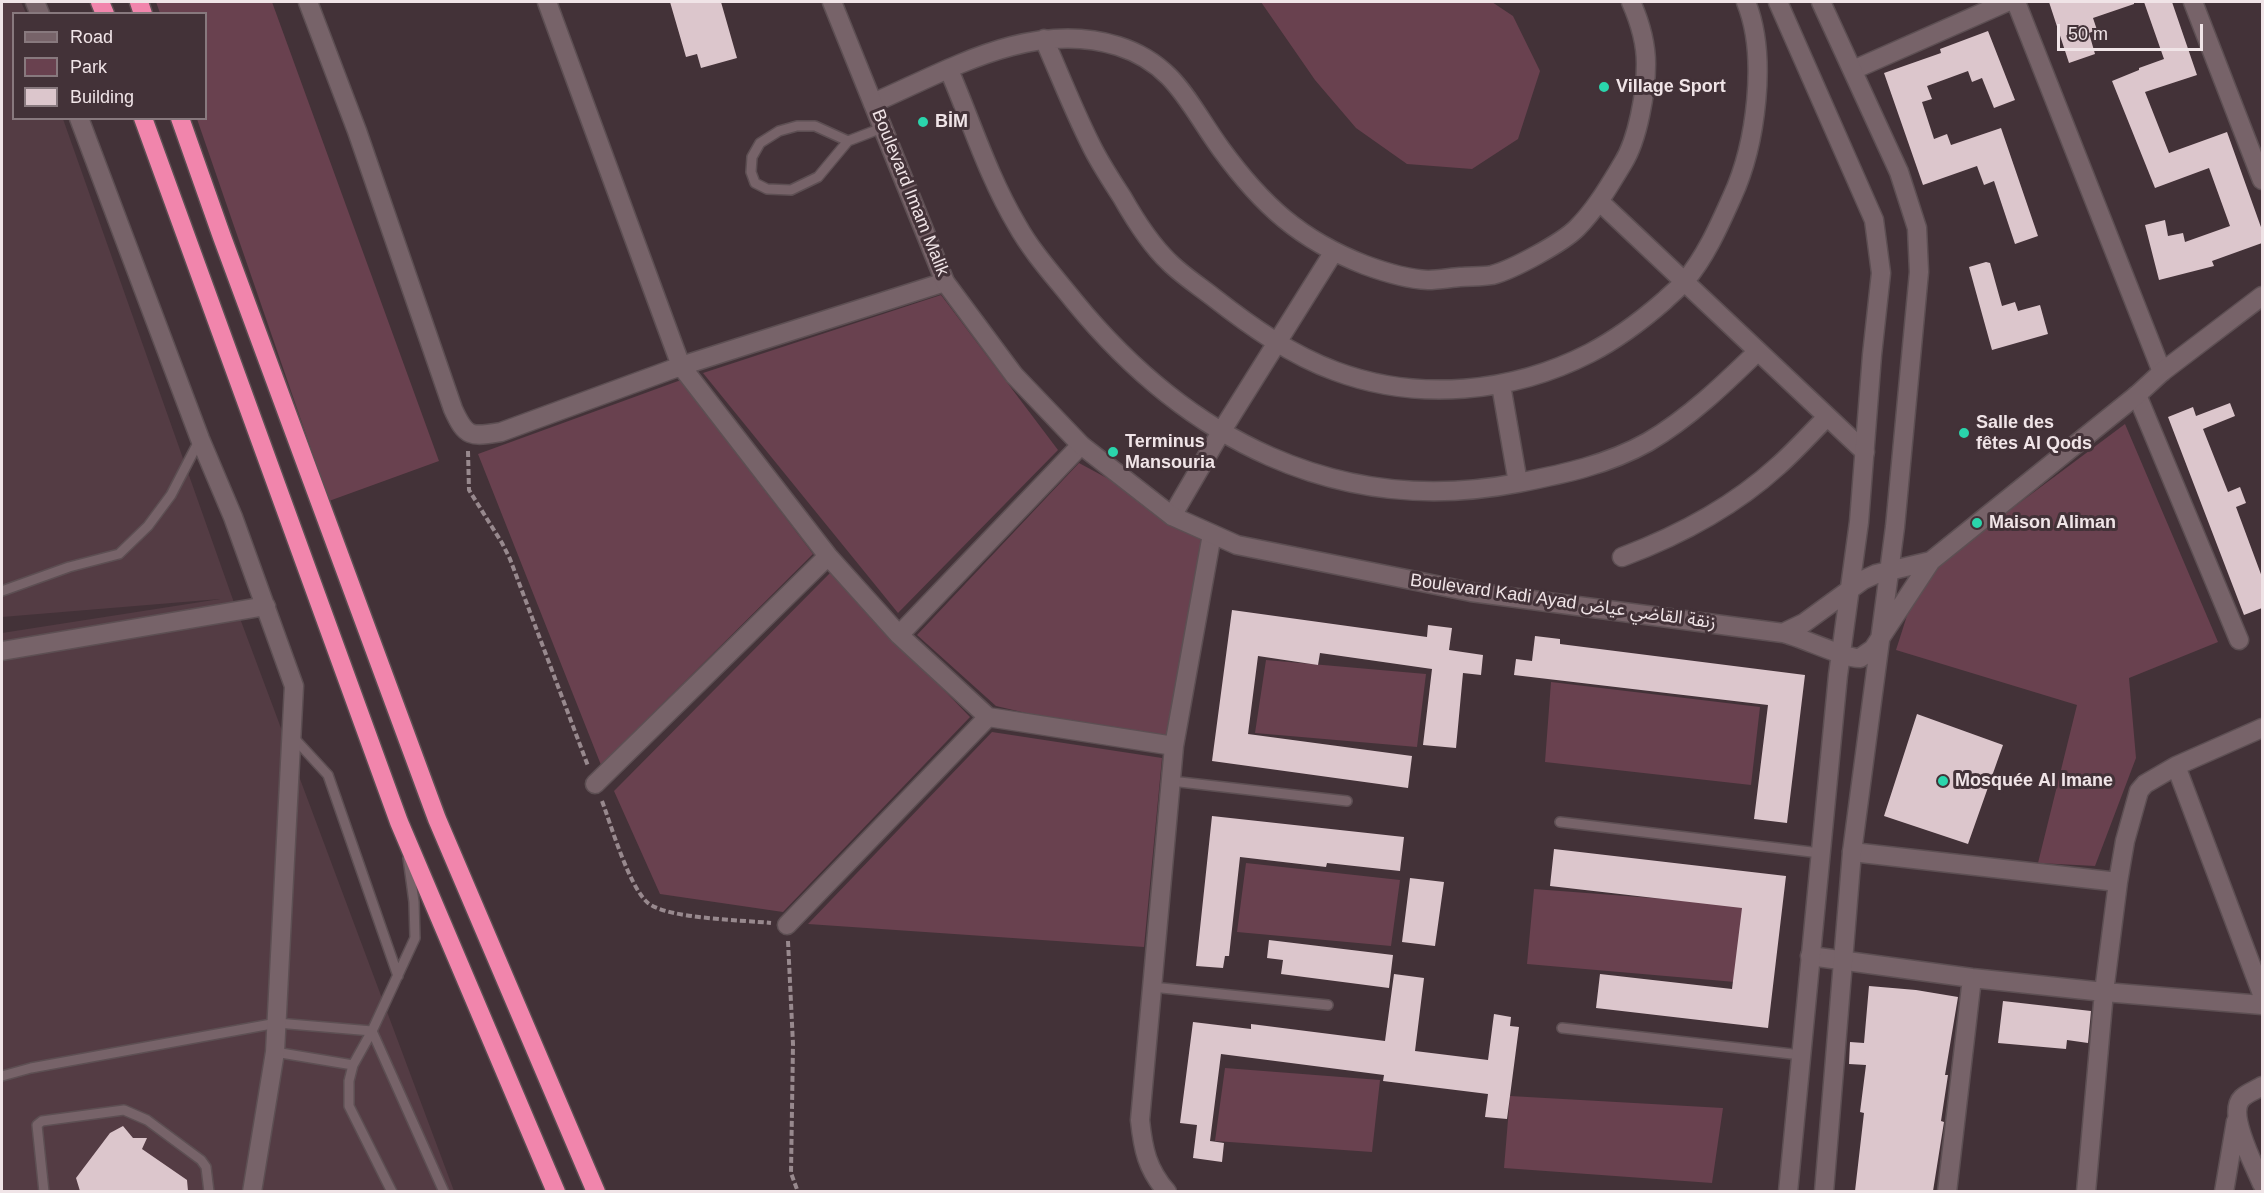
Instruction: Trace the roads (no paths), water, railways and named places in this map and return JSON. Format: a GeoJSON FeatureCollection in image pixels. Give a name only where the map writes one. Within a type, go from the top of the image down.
{"type":"FeatureCollection","features":[{"type":"Feature","properties":{"kind":"highway"},"geometry":{"type":"LineString","coordinates":[[144,120],[405,835],[556,1191]]}},
{"type":"Feature","properties":{"kind":"highway"},"geometry":{"type":"LineString","coordinates":[[181,120],[437,819],[596,1191]]}},
{"type":"Feature","properties":{"kind":"street"},"geometry":{"type":"LineString","coordinates":[[308,2],[357,131],[453,409],[461,427],[468,433],[481,435],[501,432],[681,366],[945,282]]}},
{"type":"Feature","properties":{"kind":"street"},"geometry":{"type":"LineString","coordinates":[[547,2],[681,366],[828,556],[898,635],[988,717],[1174,746]]}},
{"type":"Feature","properties":{"kind":"street","name":"Boulevard Imam Malik"},"geometry":{"type":"LineString","coordinates":[[832,2],[945,282],[1014,375],[1081,445],[1172,516]]}},
{"type":"Feature","properties":{"kind":"street"},"geometry":{"type":"LineString","coordinates":[[873,103],[1006,46],[1044,39],[1074,38],[1118,46],[1139,54],[1166,72],[1190,100],[1220,147],[1251,188],[1285,221],[1333,253],[1383,272],[1426,280],[1493,275],[1533,257],[1575,230],[1600,202],[1630,152],[1641,106],[1646,63],[1638,18],[1631,2]]}},
{"type":"Feature","properties":{"kind":"street"},"geometry":{"type":"LineString","coordinates":[[1044,39],[1091,145],[1147,236],[1169,262],[1233,312],[1277,342],[1334,371],[1380,384],[1428,389],[1461,389],[1501,385],[1522,380],[1572,362],[1608,343],[1642,320],[1685,282],[1712,241],[1737,186],[1749,149],[1757,99],[1756,46],[1746,2]]}},
{"type":"Feature","properties":{"kind":"street"},"geometry":{"type":"LineString","coordinates":[[1778,2],[1874,220],[1881,273],[1859,522],[1840,652],[1788,1191]]}},
{"type":"Feature","properties":{"kind":"street"},"geometry":{"type":"LineString","coordinates":[[1821,2],[1899,172],[1917,228],[1918,283],[1895,527],[1852,852],[1824,1191]]}},
{"type":"Feature","properties":{"kind":"street"},"geometry":{"type":"LineString","coordinates":[[1853,70],[2007,2]]}},
{"type":"Feature","properties":{"kind":"street"},"geometry":{"type":"LineString","coordinates":[[2016,2],[2162,372]]}},
{"type":"Feature","properties":{"kind":"street"},"geometry":{"type":"LineString","coordinates":[[2193,2],[2262,180]]}},
{"type":"Feature","properties":{"kind":"street"},"geometry":{"type":"LineString","coordinates":[[949,70],[997,185],[1017,225],[1049,271],[1097,330],[1140,372],[1176,402],[1221,432],[1278,462],[1353,483],[1390,490],[1464,491],[1551,478],[1605,462],[1648,441],[1715,393],[1758,351]]}},
{"type":"Feature","properties":{"kind":"street"},"geometry":{"type":"LineString","coordinates":[[80,120],[200,439],[233,517],[294,686],[278,1023],[252,1191]]}},
{"type":"Feature","properties":{"kind":"street"},"geometry":{"type":"LineString","coordinates":[[1600,202],[1865,452]]}},
{"type":"Feature","properties":{"kind":"street"},"geometry":{"type":"LineString","coordinates":[[1172,516],[1221,432],[1333,253]]}},
{"type":"Feature","properties":{"kind":"street"},"geometry":{"type":"LineString","coordinates":[[1840,652],[1855,658],[1866,656],[1931,561],[2137,395],[2162,372],[2262,296]]}},
{"type":"Feature","properties":{"kind":"street"},"geometry":{"type":"LineString","coordinates":[[1501,385],[1518,483]]}},
{"type":"Feature","properties":{"kind":"street"},"geometry":{"type":"LineString","coordinates":[[2137,395],[2239,640]]}},
{"type":"Feature","properties":{"kind":"street"},"geometry":{"type":"LineString","coordinates":[[1622,557],[1678,535],[1722,508],[1777,467],[1827,417]]}},
{"type":"Feature","properties":{"kind":"street"},"geometry":{"type":"LineString","coordinates":[[898,635],[1081,445]]}},
{"type":"Feature","properties":{"kind":"street","name":"Boulevard Kadi Ayad زنقة القاضي عياض"},"geometry":{"type":"LineString","coordinates":[[1172,516],[1237,545],[1471,592],[1783,633],[1840,652]]}},
{"type":"Feature","properties":{"kind":"street"},"geometry":{"type":"LineString","coordinates":[[1167,1191],[1154,1178],[1143,1150],[1140,1120],[1174,746],[1212,534]]}},
{"type":"Feature","properties":{"kind":"street"},"geometry":{"type":"LineString","coordinates":[[595,784],[828,556]]}},
{"type":"Feature","properties":{"kind":"street"},"geometry":{"type":"LineString","coordinates":[[1783,633],[1804,623],[1863,580],[1931,561]]}},
{"type":"Feature","properties":{"kind":"street"},"geometry":{"type":"LineString","coordinates":[[2,651],[266,606]]}},
{"type":"Feature","properties":{"kind":"street"},"geometry":{"type":"LineString","coordinates":[[787,925],[988,717]]}},
{"type":"Feature","properties":{"kind":"street"},"geometry":{"type":"LineString","coordinates":[[2086,1191],[2104,992],[2118,882],[2125,841],[2139,791],[2145,784],[2176,766],[2262,728]]}},
{"type":"Feature","properties":{"kind":"street"},"geometry":{"type":"LineString","coordinates":[[2176,766],[2262,994]]}},
{"type":"Feature","properties":{"kind":"street"},"geometry":{"type":"LineString","coordinates":[[1852,852],[2118,882]]}},
{"type":"Feature","properties":{"kind":"street"},"geometry":{"type":"LineString","coordinates":[[1810,956],[1972,978],[2262,1005]]}},
{"type":"Feature","properties":{"kind":"street"},"geometry":{"type":"LineString","coordinates":[[1947,1191],[1972,978]]}},
{"type":"Feature","properties":{"kind":"street"},"geometry":{"type":"LineString","coordinates":[[2224,1191],[2236,1109],[2240,1099],[2262,1086]]}},
{"type":"Feature","properties":{"kind":"street"},"geometry":{"type":"LineString","coordinates":[[2236,1121],[2262,1184]]}},
{"type":"Feature","properties":{"kind":"lane"},"geometry":{"type":"LineString","coordinates":[[848,141],[815,126],[797,126],[778,131],[760,143],[752,157],[751,172],[755,183],[767,189],[792,190],[818,177],[848,141],[882,128]]}},
{"type":"Feature","properties":{"kind":"lane"},"geometry":{"type":"LineString","coordinates":[[2,591],[69,567],[119,554],[148,526],[171,495],[200,439]]}},
{"type":"Feature","properties":{"kind":"lane"},"geometry":{"type":"LineString","coordinates":[[292,736],[328,775],[398,976]]}},
{"type":"Feature","properties":{"kind":"lane"},"geometry":{"type":"LineString","coordinates":[[1171,781],[1347,801]]}},
{"type":"Feature","properties":{"kind":"lane"},"geometry":{"type":"LineString","coordinates":[[1560,822],[1820,853]]}},
{"type":"Feature","properties":{"kind":"lane"},"geometry":{"type":"LineString","coordinates":[[392,1191],[349,1106],[349,1080],[353,1065],[372,1031],[415,938],[414,902],[405,835]]}},
{"type":"Feature","properties":{"kind":"lane"},"geometry":{"type":"LineString","coordinates":[[1152,987],[1328,1005]]}},
{"type":"Feature","properties":{"kind":"lane"},"geometry":{"type":"LineString","coordinates":[[2,1076],[31,1068],[278,1023],[372,1031]]}},
{"type":"Feature","properties":{"kind":"lane"},"geometry":{"type":"LineString","coordinates":[[1562,1028],[1801,1055]]}},
{"type":"Feature","properties":{"kind":"lane"},"geometry":{"type":"LineString","coordinates":[[372,1031],[444,1191]]}},
{"type":"Feature","properties":{"kind":"lane"},"geometry":{"type":"LineString","coordinates":[[275,1052],[353,1065]]}},
{"type":"Feature","properties":{"kind":"lane"},"geometry":{"type":"LineString","coordinates":[[44,1191],[37,1125],[42,1121],[124,1110],[147,1120],[201,1160],[206,1167],[209,1191]]}},
{"type":"Feature","properties":{"kind":"place","name":"Village Sport"},"geometry":{"type":"Point","coordinates":[1604,87]}},
{"type":"Feature","properties":{"kind":"place","name":"BİM"},"geometry":{"type":"Point","coordinates":[923,122]}},
{"type":"Feature","properties":{"kind":"place","name":"Salle des fêtes Al Qods"},"geometry":{"type":"Point","coordinates":[1964,433]}},
{"type":"Feature","properties":{"kind":"place","name":"Terminus Mansouria"},"geometry":{"type":"Point","coordinates":[1113,452]}},
{"type":"Feature","properties":{"kind":"place","name":"Maison Aliman"},"geometry":{"type":"Point","coordinates":[1977,523]}},
{"type":"Feature","properties":{"kind":"place","name":"Mosquée Al Imane"},"geometry":{"type":"Point","coordinates":[1943,781]}}]}
